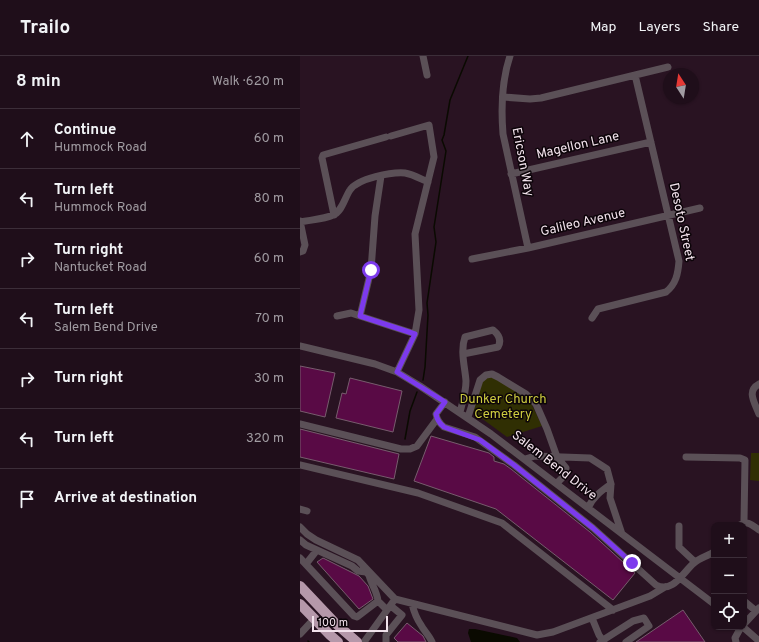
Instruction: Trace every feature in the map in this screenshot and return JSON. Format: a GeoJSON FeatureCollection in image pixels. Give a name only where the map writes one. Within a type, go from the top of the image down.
{"type":"FeatureCollection","features":[{"type":"Feature","properties":{"kind":"highway"},"geometry":{"type":"LineString","coordinates":[[300,586],[334,622],[357,642]]}},
{"type":"Feature","properties":{"kind":"highway"},"geometry":{"type":"LineString","coordinates":[[300,604],[338,642]]}},
{"type":"Feature","properties":{"kind":"street"},"geometry":{"type":"LineString","coordinates":[[423,56],[427,75]]}},
{"type":"Feature","properties":{"kind":"street","name":"Ericson Way"},"geometry":{"type":"LineString","coordinates":[[510,56],[505,70],[502,118],[503,134],[528,248]]}},
{"type":"Feature","properties":{"kind":"street"},"geometry":{"type":"LineString","coordinates":[[503,97],[530,99],[541,98],[668,67]]}},
{"type":"Feature","properties":{"kind":"street","name":"Desoto Street"},"geometry":{"type":"LineString","coordinates":[[592,318],[598,309],[666,292],[673,286],[677,278],[679,261],[667,216],[635,75]]}},
{"type":"Feature","properties":{"kind":"street"},"geometry":{"type":"LineString","coordinates":[[334,215],[322,158],[323,155],[429,125],[434,157],[415,234],[419,310],[415,334],[397,372]]}},
{"type":"Feature","properties":{"kind":"street","name":"Magellon Lane"},"geometry":{"type":"LineString","coordinates":[[511,174],[651,142]]}},
{"type":"Feature","properties":{"kind":"street"},"geometry":{"type":"LineString","coordinates":[[300,252],[305,245],[300,222],[334,215],[339,210],[351,188],[362,182],[381,176],[405,173],[428,182]]}},
{"type":"Feature","properties":{"kind":"street"},"geometry":{"type":"LineString","coordinates":[[360,316],[371,270],[375,216],[381,176]]}},
{"type":"Feature","properties":{"kind":"street","name":"Galileo Avenue"},"geometry":{"type":"LineString","coordinates":[[472,259],[528,248],[700,208]]}},
{"type":"Feature","properties":{"kind":"street"},"geometry":{"type":"LineString","coordinates":[[337,316],[351,313],[415,334]]}},
{"type":"Feature","properties":{"kind":"street"},"geometry":{"type":"LineString","coordinates":[[460,412],[465,396],[466,381],[463,354],[463,342],[465,337],[493,330],[498,336],[500,344],[498,347],[463,354]]}},
{"type":"Feature","properties":{"kind":"street","name":"Salem Bend Drive"},"geometry":{"type":"LineString","coordinates":[[300,346],[375,364],[397,372],[468,417],[557,483],[711,602]]}},
{"type":"Feature","properties":{"kind":"street"},"geometry":{"type":"LineString","coordinates":[[468,417],[480,380],[486,375],[492,374],[526,394],[536,404],[557,457],[566,468],[565,475],[557,483]]}},
{"type":"Feature","properties":{"kind":"street"},"geometry":{"type":"LineString","coordinates":[[759,384],[753,389],[752,393],[759,414]]}},
{"type":"Feature","properties":{"kind":"street"},"geometry":{"type":"LineString","coordinates":[[445,402],[436,414],[437,419],[444,427],[480,440],[509,461],[593,528],[653,584],[662,588],[665,587]]}},
{"type":"Feature","properties":{"kind":"street"},"geometry":{"type":"LineString","coordinates":[[300,424],[401,449],[410,449],[417,446],[437,419]]}},
{"type":"Feature","properties":{"kind":"street"},"geometry":{"type":"LineString","coordinates":[[525,459],[535,456],[590,458],[607,469],[611,484],[610,498],[622,534]]}},
{"type":"Feature","properties":{"kind":"street"},"geometry":{"type":"LineString","coordinates":[[686,457],[740,458],[745,460],[742,522]]}},
{"type":"Feature","properties":{"kind":"street"},"geometry":{"type":"LineString","coordinates":[[300,465],[418,493],[502,523],[613,610]]}},
{"type":"Feature","properties":{"kind":"street"},"geometry":{"type":"LineString","coordinates":[[588,508],[591,500],[611,484]]}},
{"type":"Feature","properties":{"kind":"street"},"geometry":{"type":"LineString","coordinates":[[747,523],[749,522],[759,530]]}},
{"type":"Feature","properties":{"kind":"street"},"geometry":{"type":"LineString","coordinates":[[680,526],[679,547],[695,562]]}},
{"type":"Feature","properties":{"kind":"street"},"geometry":{"type":"LineString","coordinates":[[301,529],[316,540],[358,560],[370,574],[391,605],[402,615],[414,614]]}},
{"type":"Feature","properties":{"kind":"street"},"geometry":{"type":"LineString","coordinates":[[300,540],[317,550],[352,566],[358,571],[370,574]]}},
{"type":"Feature","properties":{"kind":"street"},"geometry":{"type":"LineString","coordinates":[[306,564],[317,550]]}},
{"type":"Feature","properties":{"kind":"street"},"geometry":{"type":"LineString","coordinates":[[378,601],[391,605],[412,604],[536,635],[552,632],[650,596],[680,579],[695,562],[711,554]]}},
{"type":"Feature","properties":{"kind":"street"},"geometry":{"type":"LineString","coordinates":[[300,558],[354,616],[357,617],[378,601]]}},
{"type":"Feature","properties":{"kind":"street"},"geometry":{"type":"LineString","coordinates":[[370,574],[370,580],[377,594],[378,601]]}},
{"type":"Feature","properties":{"kind":"street"},"geometry":{"type":"LineString","coordinates":[[747,603],[758,610],[747,621]]}},
{"type":"Feature","properties":{"kind":"street"},"geometry":{"type":"LineString","coordinates":[[412,604],[414,614],[432,642]]}},
{"type":"Feature","properties":{"kind":"street"},"geometry":{"type":"LineString","coordinates":[[364,642],[391,605]]}},
{"type":"Feature","properties":{"kind":"street"},"geometry":{"type":"LineString","coordinates":[[386,642],[386,636],[402,615]]}},
{"type":"Feature","properties":{"kind":"street"},"geometry":{"type":"LineString","coordinates":[[592,618],[602,641],[633,621],[644,618],[649,626],[626,642]]}},
{"type":"Feature","properties":{"kind":"street"},"geometry":{"type":"LineString","coordinates":[[300,634],[314,619]]}},
{"type":"Feature","properties":{"kind":"street"},"geometry":{"type":"LineString","coordinates":[[736,642],[735,638],[740,630]]}},
{"type":"Feature","properties":{"kind":"street"},"geometry":{"type":"LineString","coordinates":[[746,630],[759,641]]}},
{"type":"Feature","properties":{"kind":"green space","name":"Dunker Church Cemetery"},"geometry":{"type":"Polygon","coordinates":[[[490,376],[515,389],[531,403],[542,426],[507,437],[473,412],[483,379],[490,376]]]}},
{"type":"Feature","properties":{"kind":"green space"},"geometry":{"type":"Polygon","coordinates":[[[751,453],[759,453],[759,481],[750,480],[751,453]]]}},
{"type":"Feature","properties":{"kind":"shaded area"},"geometry":{"type":"Polygon","coordinates":[[[469,629],[517,638],[520,642],[471,642],[468,633],[469,629]]]}},
{"type":"Feature","properties":{"kind":"building"},"geometry":{"type":"Polygon","coordinates":[[[300,366],[335,373],[325,417],[300,411],[300,366]]]}},
{"type":"Feature","properties":{"kind":"building"},"geometry":{"type":"Polygon","coordinates":[[[350,378],[402,391],[393,432],[336,418],[342,393],[346,394],[350,378]]]}},
{"type":"Feature","properties":{"kind":"building"},"geometry":{"type":"Polygon","coordinates":[[[300,429],[399,454],[394,479],[300,457],[300,429]]]}},
{"type":"Feature","properties":{"kind":"building"},"geometry":{"type":"Polygon","coordinates":[[[431,436],[489,453],[494,457],[494,461],[504,464],[511,469],[590,532],[635,573],[613,600],[496,509],[414,481],[431,436]]]}},
{"type":"Feature","properties":{"kind":"building"},"geometry":{"type":"Polygon","coordinates":[[[323,558],[359,576],[368,586],[373,599],[359,609],[317,562],[323,558]]]}},
{"type":"Feature","properties":{"kind":"building"},"geometry":{"type":"Polygon","coordinates":[[[683,610],[705,642],[636,642],[683,610]]]}},
{"type":"Feature","properties":{"kind":"building"},"geometry":{"type":"Polygon","coordinates":[[[407,623],[423,636],[426,642],[398,642],[394,638],[407,623]]]}},
{"type":"Feature","properties":{"kind":"waterway"},"geometry":{"type":"LineString","coordinates":[[423,380],[428,315],[427,303],[436,242],[434,227],[446,151],[442,140],[450,100],[468,56]]}},
{"type":"Feature","properties":{"kind":"waterway"},"geometry":{"type":"LineString","coordinates":[[405,439],[410,411],[417,392]]}},
{"type":"Feature","properties":{"kind":"route"},"geometry":{"type":"LineString","coordinates":[[371,270],[360,316],[415,334],[397,372],[445,402],[436,414],[439,423],[444,427],[480,440],[593,528],[632,563]]}}]}
